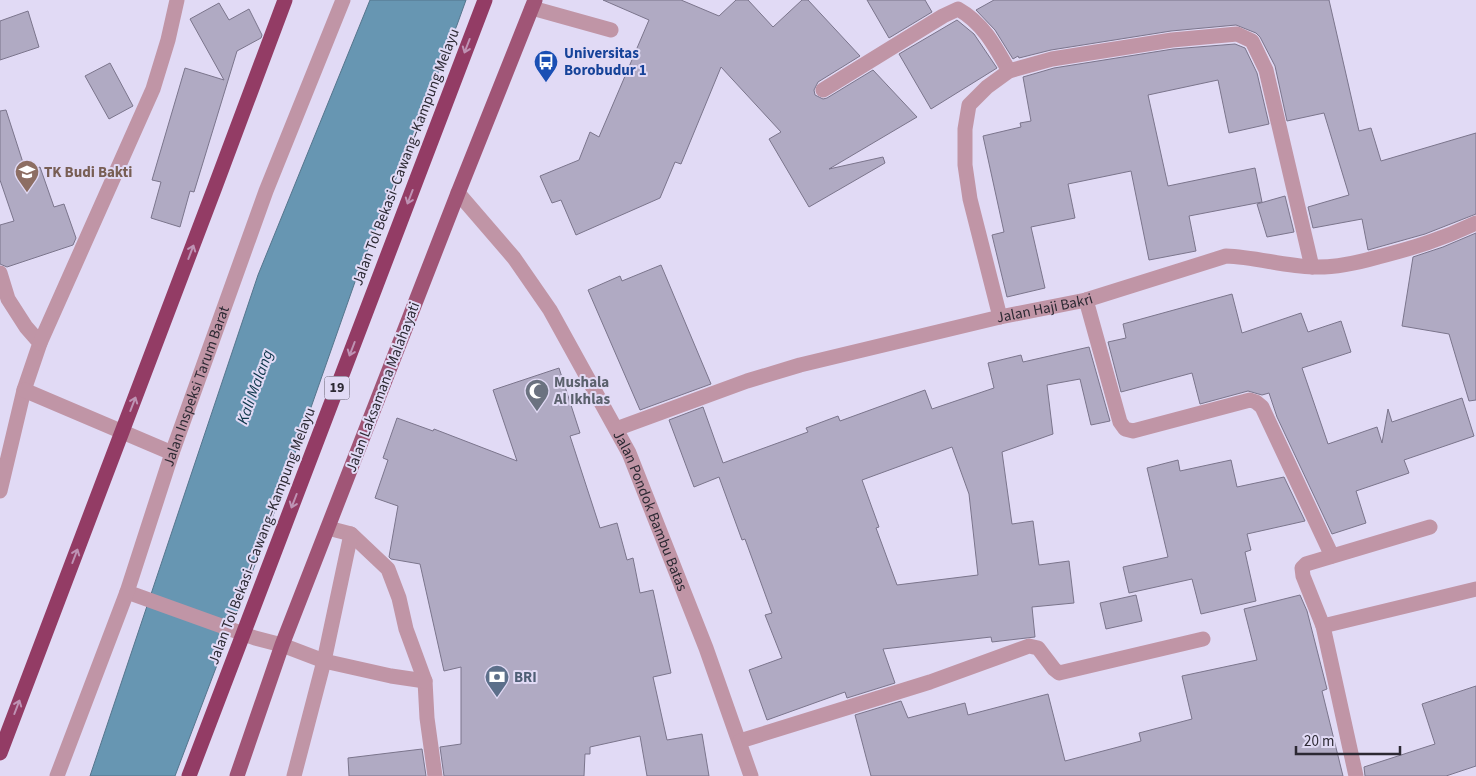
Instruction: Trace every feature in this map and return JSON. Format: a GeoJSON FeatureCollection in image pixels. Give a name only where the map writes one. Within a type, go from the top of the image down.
{"type":"FeatureCollection","features":[{"type":"Feature","properties":{"kind":"highway"},"geometry":{"type":"LineString","coordinates":[[0,753],[216,187],[285,0]]}},
{"type":"Feature","properties":{"kind":"highway","name":"Jalan Tol Bekasi–Cawang–Kampung Melayu"},"geometry":{"type":"LineString","coordinates":[[189,776],[485,0]]}},
{"type":"Feature","properties":{"kind":"main road","name":"Jalan Laksamana Malahayati"},"geometry":{"type":"LineString","coordinates":[[237,776],[282,645],[458,193],[534,4]]}},
{"type":"Feature","properties":{"kind":"street"},"geometry":{"type":"LineString","coordinates":[[0,491],[24,390],[40,343],[153,89],[168,40],[177,0]]}},
{"type":"Feature","properties":{"kind":"street","name":"Jalan Inspeksi Tarum Barat"},"geometry":{"type":"LineString","coordinates":[[57,776],[127,592],[172,453],[266,191],[343,0]]}},
{"type":"Feature","properties":{"kind":"street"},"geometry":{"type":"LineString","coordinates":[[534,4],[612,30]]}},
{"type":"Feature","properties":{"kind":"street"},"geometry":{"type":"LineString","coordinates":[[823,90],[943,16],[958,9],[964,12],[988,34],[1009,71]]}},
{"type":"Feature","properties":{"kind":"street"},"geometry":{"type":"LineString","coordinates":[[1000,317],[970,199],[966,165],[965,129],[969,104],[987,87],[1009,71],[1052,59],[1172,40],[1237,34],[1252,41],[1266,70],[1312,268]]}},
{"type":"Feature","properties":{"kind":"street","name":"Jalan Pondok Bambu Batas"},"geometry":{"type":"LineString","coordinates":[[458,193],[514,258],[550,310],[629,453],[706,648],[751,776]]}},
{"type":"Feature","properties":{"kind":"street","name":"Jalan Haji Bakri"},"geometry":{"type":"LineString","coordinates":[[616,429],[748,381],[800,365],[1000,317],[1086,300],[1226,256],[1246,256],[1312,268],[1336,267],[1423,245],[1447,237],[1476,223]]}},
{"type":"Feature","properties":{"kind":"street"},"geometry":{"type":"LineString","coordinates":[[0,273],[8,299],[26,327],[40,343]]}},
{"type":"Feature","properties":{"kind":"street"},"geometry":{"type":"LineString","coordinates":[[1086,300],[1120,422],[1125,429],[1133,431],[1250,400],[1256,402],[1262,407],[1332,556]]}},
{"type":"Feature","properties":{"kind":"street"},"geometry":{"type":"LineString","coordinates":[[24,390],[172,453]]}},
{"type":"Feature","properties":{"kind":"street"},"geometry":{"type":"LineString","coordinates":[[1356,776],[1323,626],[1303,576],[1302,568],[1306,564],[1430,527]]}},
{"type":"Feature","properties":{"kind":"street"},"geometry":{"type":"LineString","coordinates":[[328,528],[351,534],[388,569],[399,598],[406,629],[425,681],[427,718],[435,776]]}},
{"type":"Feature","properties":{"kind":"street"},"geometry":{"type":"LineString","coordinates":[[294,776],[324,661],[351,534]]}},
{"type":"Feature","properties":{"kind":"street"},"geometry":{"type":"LineString","coordinates":[[1323,626],[1476,589]]}},
{"type":"Feature","properties":{"kind":"street"},"geometry":{"type":"LineString","coordinates":[[127,592],[324,661],[391,676],[425,681]]}},
{"type":"Feature","properties":{"kind":"street"},"geometry":{"type":"LineString","coordinates":[[740,741],[930,682],[1029,646],[1038,648],[1054,669],[1059,672],[1203,639]]}},
{"type":"Feature","properties":{"kind":"water","name":"Kali Malang"},"geometry":{"type":"Polygon","coordinates":[[[370,0],[466,0],[356,279],[267,533],[175,776],[90,776],[258,275],[370,0]]]}},
{"type":"Feature","properties":{"kind":"building"},"geometry":{"type":"Polygon","coordinates":[[[603,0],[681,0],[719,16],[736,0],[748,0],[773,27],[802,0],[808,0],[860,56],[818,82],[814,90],[815,95],[823,99],[827,98],[873,70],[917,117],[829,169],[883,157],[885,163],[809,207],[769,139],[781,132],[721,67],[681,164],[675,162],[660,198],[576,235],[561,200],[552,203],[540,176],[579,160],[590,132],[599,137],[649,20],[603,0]]]}},
{"type":"Feature","properties":{"kind":"building"},"geometry":{"type":"Polygon","coordinates":[[[867,0],[925,0],[932,12],[889,38],[867,0]]]}},
{"type":"Feature","properties":{"kind":"building"},"geometry":{"type":"Polygon","coordinates":[[[994,0],[1329,0],[1359,131],[1371,128],[1381,161],[1476,133],[1476,214],[1425,234],[1368,250],[1362,219],[1313,228],[1308,207],[1349,195],[1324,113],[1287,121],[1275,66],[1256,33],[1236,25],[1171,31],[1051,50],[1019,58],[1018,56],[1013,59],[995,30],[976,10],[994,0]]]}},
{"type":"Feature","properties":{"kind":"building"},"geometry":{"type":"Polygon","coordinates":[[[219,3],[229,20],[249,9],[262,35],[261,38],[237,51],[194,192],[190,191],[180,227],[151,218],[161,182],[152,180],[185,68],[224,80],[190,19],[219,3]]]}},
{"type":"Feature","properties":{"kind":"building"},"geometry":{"type":"Polygon","coordinates":[[[28,11],[39,47],[0,60],[0,21],[28,11]]]}},
{"type":"Feature","properties":{"kind":"building"},"geometry":{"type":"Polygon","coordinates":[[[957,20],[974,34],[997,68],[931,109],[899,54],[957,20]]]}},
{"type":"Feature","properties":{"kind":"building"},"geometry":{"type":"Polygon","coordinates":[[[1235,44],[1245,48],[1257,73],[1269,124],[1229,133],[1218,80],[1148,95],[1168,186],[1255,168],[1262,202],[1189,216],[1196,251],[1149,260],[1131,171],[1068,184],[1075,218],[1031,227],[1045,288],[1007,297],[992,235],[1004,232],[983,136],[1021,127],[1020,123],[1031,121],[1023,77],[1054,68],[1173,49],[1235,44]]]}},
{"type":"Feature","properties":{"kind":"building"},"geometry":{"type":"Polygon","coordinates":[[[110,63],[133,106],[109,119],[85,76],[110,63]]]}},
{"type":"Feature","properties":{"kind":"building"},"geometry":{"type":"Polygon","coordinates":[[[6,110],[26,172],[40,167],[54,207],[64,204],[76,238],[73,245],[7,267],[0,264],[0,225],[14,221],[0,180],[0,111],[6,110]]]}},
{"type":"Feature","properties":{"kind":"building"},"geometry":{"type":"Polygon","coordinates":[[[1285,196],[1294,232],[1267,237],[1257,204],[1285,196]]]}},
{"type":"Feature","properties":{"kind":"building"},"geometry":{"type":"Polygon","coordinates":[[[1476,233],[1476,400],[1469,401],[1449,334],[1402,326],[1413,257],[1476,233]]]}},
{"type":"Feature","properties":{"kind":"building"},"geometry":{"type":"Polygon","coordinates":[[[661,265],[711,384],[640,410],[588,290],[620,276],[622,281],[661,265]]]}},
{"type":"Feature","properties":{"kind":"building"},"geometry":{"type":"Polygon","coordinates":[[[1232,294],[1242,333],[1301,313],[1308,332],[1341,321],[1351,352],[1302,368],[1328,444],[1377,427],[1382,443],[1388,409],[1392,422],[1462,398],[1474,436],[1404,460],[1409,473],[1356,491],[1366,523],[1332,534],[1277,417],[1269,393],[1262,395],[1248,391],[1200,404],[1192,373],[1121,392],[1108,342],[1126,338],[1123,324],[1232,294]]]}},
{"type":"Feature","properties":{"kind":"building"},"geometry":{"type":"Polygon","coordinates":[[[1089,347],[1110,421],[1091,425],[1080,379],[1047,385],[1053,434],[1002,452],[1012,524],[1033,521],[1039,565],[1069,561],[1074,603],[1032,607],[1035,637],[992,642],[991,637],[883,649],[895,683],[847,698],[845,692],[767,720],[749,670],[782,658],[765,615],[772,613],[745,539],[742,540],[719,477],[694,487],[669,420],[703,407],[723,463],[808,432],[806,428],[838,416],[840,421],[925,390],[932,409],[994,388],[988,363],[1021,355],[1023,362],[1089,347]],[[952,447],[862,480],[879,527],[876,528],[897,585],[978,575],[969,494],[952,447]]]}},
{"type":"Feature","properties":{"kind":"building"},"geometry":{"type":"Polygon","coordinates":[[[559,368],[580,433],[570,436],[600,528],[617,523],[627,560],[633,558],[640,593],[653,590],[671,673],[653,677],[667,740],[702,734],[709,776],[647,776],[640,736],[590,747],[590,754],[585,754],[584,776],[444,776],[440,747],[461,744],[461,667],[444,671],[420,564],[391,559],[389,557],[398,506],[375,498],[388,460],[383,458],[397,418],[433,431],[434,429],[517,461],[493,390],[559,368]]]}},
{"type":"Feature","properties":{"kind":"building"},"geometry":{"type":"Polygon","coordinates":[[[1178,460],[1180,471],[1231,460],[1237,487],[1284,477],[1305,521],[1247,534],[1251,550],[1245,552],[1256,601],[1201,614],[1192,579],[1129,593],[1123,567],[1168,557],[1147,468],[1178,460]]]}},
{"type":"Feature","properties":{"kind":"building"},"geometry":{"type":"Polygon","coordinates":[[[1136,595],[1142,621],[1106,629],[1100,603],[1136,595]]]}},
{"type":"Feature","properties":{"kind":"building"},"geometry":{"type":"Polygon","coordinates":[[[1300,595],[1307,611],[1327,689],[1322,691],[1343,776],[871,776],[855,715],[901,701],[908,718],[965,703],[968,715],[1048,694],[1065,761],[1141,741],[1139,733],[1192,719],[1182,676],[1257,660],[1244,609],[1300,595]]]}},
{"type":"Feature","properties":{"kind":"building"},"geometry":{"type":"Polygon","coordinates":[[[1476,686],[1476,766],[1446,776],[1365,776],[1364,767],[1435,744],[1422,704],[1476,686]]]}},
{"type":"Feature","properties":{"kind":"building"},"geometry":{"type":"Polygon","coordinates":[[[422,749],[426,776],[349,776],[348,758],[422,749]]]}},
{"type":"Feature","properties":{"kind":"place","name":"Universitas Borobudur 1"},"geometry":{"type":"Point","coordinates":[546,83]}},
{"type":"Feature","properties":{"kind":"place","name":"TK Budi Bakti"},"geometry":{"type":"Point","coordinates":[27,193]}},
{"type":"Feature","properties":{"kind":"place","name":"Mushala Al Ikhlas"},"geometry":{"type":"Point","coordinates":[537,412]}},
{"type":"Feature","properties":{"kind":"place","name":"BRI"},"geometry":{"type":"Point","coordinates":[497,698]}}]}
